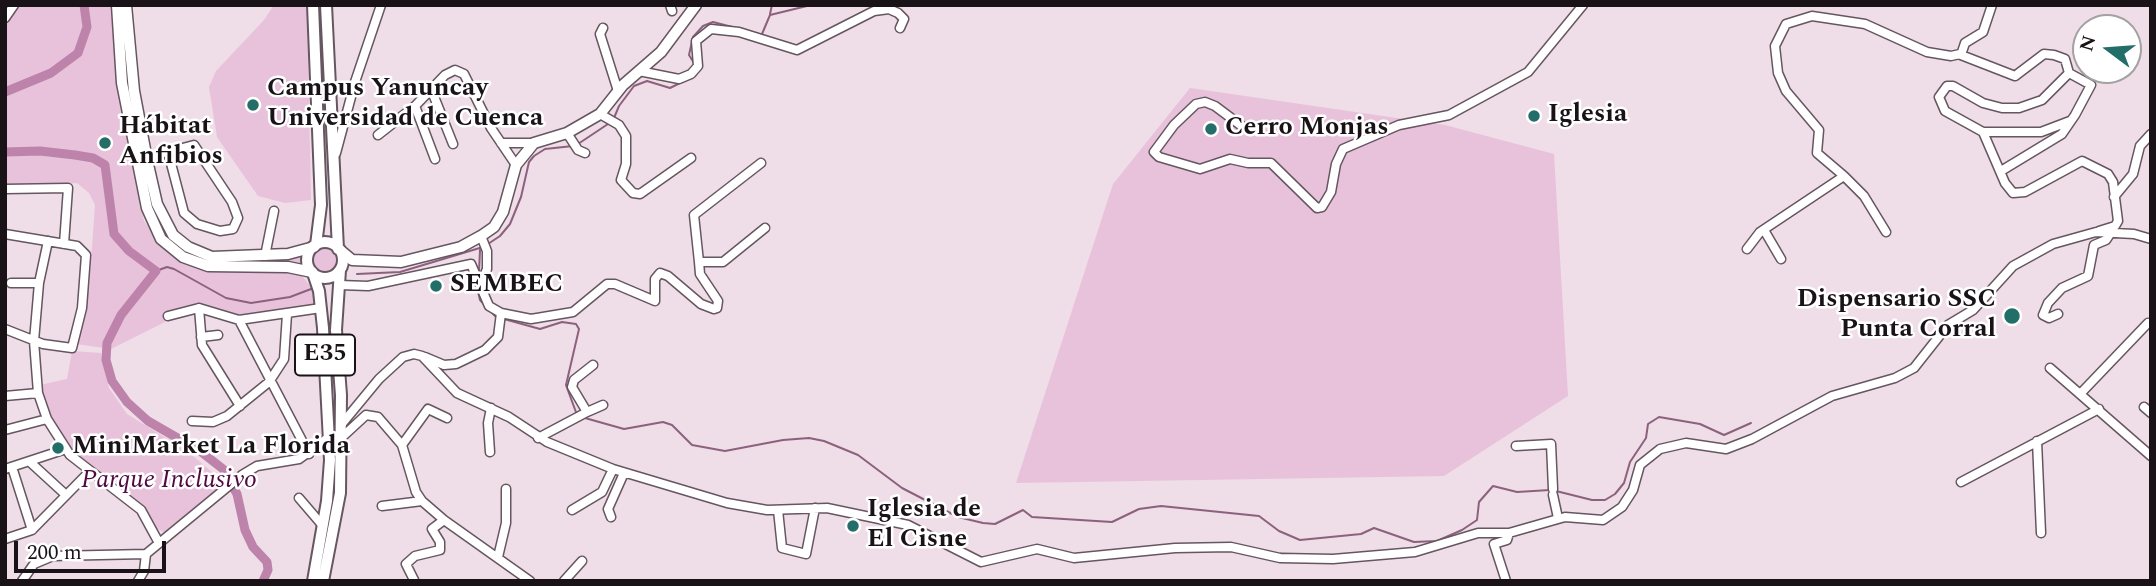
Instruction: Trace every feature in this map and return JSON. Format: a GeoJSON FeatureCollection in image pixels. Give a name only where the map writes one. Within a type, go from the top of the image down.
{"type":"FeatureCollection","features":[{"type":"Feature","properties":{"kind":"highway","name":"E35"},"geometry":{"type":"LineString","coordinates":[[313,5],[321,202],[315,246],[308,257],[321,308],[339,503],[323,581]]}},
{"type":"Feature","properties":{"kind":"highway","name":"E35"},"geometry":{"type":"LineString","coordinates":[[313,581],[335,438],[340,426],[341,395],[336,330],[343,259],[339,249],[332,170],[326,5]]}},
{"type":"Feature","properties":{"kind":"highway"},"geometry":{"type":"LineString","coordinates":[[315,246],[329,243],[339,249]]}},
{"type":"Feature","properties":{"kind":"highway"},"geometry":{"type":"LineString","coordinates":[[312,273],[327,278],[340,270]]}},
{"type":"Feature","properties":{"kind":"main road"},"geometry":{"type":"LineString","coordinates":[[117,5],[122,83],[147,208],[161,239],[183,257],[208,265],[288,267],[312,273]]}},
{"type":"Feature","properties":{"kind":"main road"},"geometry":{"type":"LineString","coordinates":[[126,5],[134,91],[150,157],[156,204],[166,226],[180,241],[212,257],[288,254],[315,246]]}},
{"type":"Feature","properties":{"kind":"main road"},"geometry":{"type":"LineString","coordinates":[[339,249],[352,260],[361,262],[415,259],[482,239],[494,227],[503,212],[516,165],[534,143],[567,134],[607,118],[618,92],[661,52],[696,5]]}},
{"type":"Feature","properties":{"kind":"main road"},"geometry":{"type":"LineString","coordinates":[[340,270],[361,262]]}},
{"type":"Feature","properties":{"kind":"street"},"geometry":{"type":"LineString","coordinates":[[5,18],[14,5]]}},
{"type":"Feature","properties":{"kind":"street"},"geometry":{"type":"LineString","coordinates":[[332,170],[355,82],[381,5]]}},
{"type":"Feature","properties":{"kind":"street"},"geometry":{"type":"LineString","coordinates":[[1243,127],[1215,106],[1205,102],[1196,104],[1174,125],[1154,152],[1164,159],[1200,169],[1219,160],[1230,159],[1248,163],[1270,163],[1317,208],[1327,203],[1336,164],[1343,149],[1399,125],[1449,115],[1528,72],[1583,5]]}},
{"type":"Feature","properties":{"kind":"street"},"geometry":{"type":"LineString","coordinates":[[1960,54],[1965,43],[1983,32],[1992,5]]}},
{"type":"Feature","properties":{"kind":"street"},"geometry":{"type":"LineString","coordinates":[[639,71],[679,79],[694,71],[696,41],[711,29],[738,32],[797,50],[874,10],[890,9],[898,13],[904,19],[900,28]]}},
{"type":"Feature","properties":{"kind":"street"},"geometry":{"type":"LineString","coordinates":[[1886,232],[1864,196],[1817,153],[1819,130],[1786,91],[1778,73],[1775,46],[1786,24],[1812,16],[1865,24],[1927,52],[1951,56],[1960,54],[1990,69],[2015,76],[2044,54],[2065,59],[2069,73],[2091,85],[2062,134],[2001,171]]}},
{"type":"Feature","properties":{"kind":"street"},"geometry":{"type":"LineString","coordinates":[[603,28],[600,34],[618,92]]}},
{"type":"Feature","properties":{"kind":"street"},"geometry":{"type":"LineString","coordinates":[[378,135],[415,106],[450,72],[464,74],[500,143],[516,165]]}},
{"type":"Feature","properties":{"kind":"street"},"geometry":{"type":"LineString","coordinates":[[2069,73],[2042,100],[2020,108],[2002,108],[1983,103],[1953,86],[1947,86],[1940,97],[1945,111],[1983,132],[2041,132],[2070,121]]}},
{"type":"Feature","properties":{"kind":"street"},"geometry":{"type":"LineString","coordinates":[[432,89],[453,144]]}},
{"type":"Feature","properties":{"kind":"street"},"geometry":{"type":"LineString","coordinates":[[415,106],[435,159]]}},
{"type":"Feature","properties":{"kind":"street"},"geometry":{"type":"LineString","coordinates":[[607,118],[626,136],[628,145],[621,180],[633,193],[640,194],[691,158]]}},
{"type":"Feature","properties":{"kind":"street"},"geometry":{"type":"LineString","coordinates":[[422,356],[457,393],[491,408],[538,438],[613,469],[727,503],[778,510],[815,508],[908,525],[981,562],[1037,549],[1074,558],[1175,548],[1231,547],[1280,558],[1333,559],[1415,552],[1478,533],[1509,533],[1558,518],[1594,521],[1613,515],[1633,490],[1640,465],[1660,449],[1686,443],[1726,449],[1832,396],[1895,378],[1914,368],[1948,325],[1973,310],[2013,265],[2053,244],[2115,226],[2118,221],[2113,182],[2108,174],[2082,161],[2019,193],[2013,192],[2005,183],[1983,132]]}},
{"type":"Feature","properties":{"kind":"street"},"geometry":{"type":"LineString","coordinates":[[567,134],[579,149]]}},
{"type":"Feature","properties":{"kind":"street"},"geometry":{"type":"LineString","coordinates":[[2114,197],[2133,174],[2140,146],[2151,134]]}},
{"type":"Feature","properties":{"kind":"street"},"geometry":{"type":"LineString","coordinates":[[500,143],[534,143]]}},
{"type":"Feature","properties":{"kind":"street"},"geometry":{"type":"LineString","coordinates":[[150,157],[191,145],[196,146],[232,202],[238,218],[233,229],[220,231],[197,225],[184,213],[168,152]]}},
{"type":"Feature","properties":{"kind":"street"},"geometry":{"type":"LineString","coordinates":[[339,285],[368,286],[471,264],[489,306],[501,318],[531,319],[573,312],[607,284],[615,284],[654,301],[655,279],[660,273],[668,275],[709,309],[717,308],[718,301],[700,274],[694,215],[761,163]]}},
{"type":"Feature","properties":{"kind":"street"},"geometry":{"type":"LineString","coordinates":[[1746,249],[1764,230],[1844,176]]}},
{"type":"Feature","properties":{"kind":"street"},"geometry":{"type":"LineString","coordinates":[[5,189],[68,188],[64,244]]}},
{"type":"Feature","properties":{"kind":"street"},"geometry":{"type":"LineString","coordinates":[[265,256],[274,211]]}},
{"type":"Feature","properties":{"kind":"street"},"geometry":{"type":"LineString","coordinates":[[699,262],[723,262],[765,228]]}},
{"type":"Feature","properties":{"kind":"street"},"geometry":{"type":"LineString","coordinates":[[1764,230],[1782,260]]}},
{"type":"Feature","properties":{"kind":"street"},"geometry":{"type":"LineString","coordinates":[[2096,232],[2151,239]]}},
{"type":"Feature","properties":{"kind":"street"},"geometry":{"type":"LineString","coordinates":[[5,234],[77,246],[86,255],[82,308],[72,348],[34,341],[5,329]]}},
{"type":"Feature","properties":{"kind":"street"},"geometry":{"type":"LineString","coordinates":[[2058,314],[2049,318],[2043,315],[2048,303],[2062,288],[2088,276],[2094,245],[2106,240],[2110,234]]}},
{"type":"Feature","properties":{"kind":"street"},"geometry":{"type":"LineString","coordinates":[[481,283],[487,269],[487,251],[482,239]]}},
{"type":"Feature","properties":{"kind":"street"},"geometry":{"type":"LineString","coordinates":[[48,241],[39,283],[34,341],[38,393],[47,419],[65,449],[89,472],[141,510],[159,543]]}},
{"type":"Feature","properties":{"kind":"street"},"geometry":{"type":"LineString","coordinates":[[11,283],[39,283]]}},
{"type":"Feature","properties":{"kind":"street"},"geometry":{"type":"LineString","coordinates":[[168,316],[199,308],[239,320],[321,308]]}},
{"type":"Feature","properties":{"kind":"street"},"geometry":{"type":"LineString","coordinates":[[199,308],[201,337],[206,354],[240,407]]}},
{"type":"Feature","properties":{"kind":"street"},"geometry":{"type":"LineString","coordinates":[[192,421],[213,422],[240,407],[269,382],[284,359],[288,314]]}},
{"type":"Feature","properties":{"kind":"street"},"geometry":{"type":"LineString","coordinates":[[340,426],[379,379],[403,356],[422,356],[444,365],[470,359],[494,345],[501,318]]}},
{"type":"Feature","properties":{"kind":"street"},"geometry":{"type":"LineString","coordinates":[[239,320],[269,382],[309,454]]}},
{"type":"Feature","properties":{"kind":"street"},"geometry":{"type":"LineString","coordinates":[[2081,393],[2148,323]]}},
{"type":"Feature","properties":{"kind":"street"},"geometry":{"type":"LineString","coordinates":[[201,337],[218,335]]}},
{"type":"Feature","properties":{"kind":"street"},"geometry":{"type":"LineString","coordinates":[[581,415],[572,383],[593,365]]}},
{"type":"Feature","properties":{"kind":"street"},"geometry":{"type":"LineString","coordinates":[[2050,368],[2151,456]]}},
{"type":"Feature","properties":{"kind":"street"},"geometry":{"type":"LineString","coordinates":[[5,396],[38,393]]}},
{"type":"Feature","properties":{"kind":"street"},"geometry":{"type":"LineString","coordinates":[[341,395],[344,406],[358,404]]}},
{"type":"Feature","properties":{"kind":"street"},"geometry":{"type":"LineString","coordinates":[[538,438],[603,405]]}},
{"type":"Feature","properties":{"kind":"street"},"geometry":{"type":"LineString","coordinates":[[490,452],[488,423],[491,408]]}},
{"type":"Feature","properties":{"kind":"street"},"geometry":{"type":"LineString","coordinates":[[1961,482],[2099,408]]}},
{"type":"Feature","properties":{"kind":"street"},"geometry":{"type":"LineString","coordinates":[[402,445],[428,410],[447,418]]}},
{"type":"Feature","properties":{"kind":"street"},"geometry":{"type":"LineString","coordinates":[[22,581],[34,564],[53,556],[146,554],[242,475],[257,466],[299,459],[335,438],[359,419],[372,414],[386,423],[402,445],[416,492],[422,501],[444,520],[530,581]]}},
{"type":"Feature","properties":{"kind":"street"},"geometry":{"type":"LineString","coordinates":[[5,430],[47,419]]}},
{"type":"Feature","properties":{"kind":"street"},"geometry":{"type":"LineString","coordinates":[[2037,440],[2041,533]]}},
{"type":"Feature","properties":{"kind":"street"},"geometry":{"type":"LineString","coordinates":[[1516,446],[1551,444],[1553,492],[1558,518]]}},
{"type":"Feature","properties":{"kind":"street"},"geometry":{"type":"LineString","coordinates":[[32,530],[9,468],[65,449]]}},
{"type":"Feature","properties":{"kind":"street"},"geometry":{"type":"LineString","coordinates":[[30,462],[66,495]]}},
{"type":"Feature","properties":{"kind":"street"},"geometry":{"type":"LineString","coordinates":[[572,510],[602,492],[613,469]]}},
{"type":"Feature","properties":{"kind":"street"},"geometry":{"type":"LineString","coordinates":[[5,539],[32,530],[89,472]]}},
{"type":"Feature","properties":{"kind":"street"},"geometry":{"type":"LineString","coordinates":[[611,517],[608,509],[625,473]]}},
{"type":"Feature","properties":{"kind":"street"},"geometry":{"type":"LineString","coordinates":[[498,557],[506,523],[506,489]]}},
{"type":"Feature","properties":{"kind":"street"},"geometry":{"type":"LineString","coordinates":[[299,498],[323,526]]}},
{"type":"Feature","properties":{"kind":"street"},"geometry":{"type":"LineString","coordinates":[[382,506],[422,501]]}},
{"type":"Feature","properties":{"kind":"street"},"geometry":{"type":"LineString","coordinates":[[778,510],[782,548],[806,554],[815,508]]}},
{"type":"Feature","properties":{"kind":"street"},"geometry":{"type":"LineString","coordinates":[[414,580],[406,564],[415,556],[440,550],[440,542],[432,529],[444,520]]}},
{"type":"Feature","properties":{"kind":"street"},"geometry":{"type":"LineString","coordinates":[[1506,581],[1494,544],[1507,540],[1509,533]]}},
{"type":"Feature","properties":{"kind":"street"},"geometry":{"type":"LineString","coordinates":[[138,581],[144,570],[146,554]]}},
{"type":"Feature","properties":{"kind":"street"},"geometry":{"type":"LineString","coordinates":[[564,581],[582,561]]}},
{"type":"Feature","properties":{"kind":"green space"},"geometry":{"type":"Polygon","coordinates":[[[19,5],[111,5],[118,84],[139,199],[144,221],[165,250],[189,263],[294,272],[303,277],[315,292],[314,307],[239,318],[199,305],[111,349],[76,344],[89,290],[95,205],[89,193],[77,183],[5,186],[5,26],[19,5]]]}},
{"type":"Feature","properties":{"kind":"green space"},"geometry":{"type":"Polygon","coordinates":[[[124,5],[151,200],[158,223],[176,244],[211,259],[288,260],[306,252],[306,266],[211,263],[173,246],[155,224],[124,84],[120,19],[124,5]]]}},
{"type":"Feature","properties":{"kind":"green space"},"geometry":{"type":"Polygon","coordinates":[[[274,5],[307,5],[311,200],[285,203],[258,196],[217,137],[209,87],[216,71],[264,20],[274,5]]]}},
{"type":"Feature","properties":{"kind":"green space"},"geometry":{"type":"Polygon","coordinates":[[[1190,88],[1445,125],[1554,154],[1568,396],[1444,476],[1016,483],[1113,184],[1190,88]]]}},
{"type":"Feature","properties":{"kind":"green space"},"geometry":{"type":"Polygon","coordinates":[[[325,246],[336,250],[340,261],[336,272],[325,276],[314,272],[310,261],[314,250],[325,246]]]}},
{"type":"Feature","properties":{"kind":"green space","name":"Parque Inclusivo"},"geometry":{"type":"Polygon","coordinates":[[[72,351],[101,353],[109,388],[127,414],[187,451],[225,483],[165,533],[156,528],[147,510],[101,476],[70,447],[53,423],[40,385],[67,379],[72,351]]]}},
{"type":"Feature","properties":{"kind":"waterway"},"geometry":{"type":"LineString","coordinates":[[5,92],[51,73],[78,53],[87,27],[84,5]]}},
{"type":"Feature","properties":{"kind":"waterway"},"geometry":{"type":"LineString","coordinates":[[770,14],[772,5]]}},
{"type":"Feature","properties":{"kind":"waterway"},"geometry":{"type":"LineString","coordinates":[[762,34],[770,15],[811,5]]}},
{"type":"Feature","properties":{"kind":"waterway"},"geometry":{"type":"LineString","coordinates":[[694,63],[689,55],[693,37],[703,26],[713,22],[744,30]]}},
{"type":"Feature","properties":{"kind":"waterway"},"geometry":{"type":"LineString","coordinates":[[614,118],[619,106],[634,86],[647,81],[670,88],[696,75]]}},
{"type":"Feature","properties":{"kind":"waterway"},"geometry":{"type":"LineString","coordinates":[[578,144],[611,122]]}},
{"type":"Feature","properties":{"kind":"waterway"},"geometry":{"type":"LineString","coordinates":[[488,244],[500,236],[510,224],[521,197],[529,162],[534,156],[545,149],[573,146]]}},
{"type":"Feature","properties":{"kind":"waterway"},"geometry":{"type":"LineString","coordinates":[[5,152],[40,151],[75,155],[93,158],[105,165],[114,234],[129,251],[156,271],[121,315],[107,343],[106,360],[112,381],[127,402],[148,421],[200,451],[223,469],[237,494],[245,530],[253,547],[267,562],[268,570],[263,581]]}},
{"type":"Feature","properties":{"kind":"waterway"},"geometry":{"type":"LineString","coordinates":[[357,274],[400,272],[483,247]]}},
{"type":"Feature","properties":{"kind":"waterway"},"geometry":{"type":"LineString","coordinates":[[479,272],[480,250]]}},
{"type":"Feature","properties":{"kind":"waterway"},"geometry":{"type":"LineString","coordinates":[[156,271],[167,267],[174,269],[226,298],[251,303],[290,297],[311,289]]}},
{"type":"Feature","properties":{"kind":"waterway"},"geometry":{"type":"LineString","coordinates":[[477,287],[480,300],[496,317]]}},
{"type":"Feature","properties":{"kind":"waterway"},"geometry":{"type":"LineString","coordinates":[[504,319],[540,329],[562,322],[576,324],[579,329],[566,385],[577,415]]}},
{"type":"Feature","properties":{"kind":"waterway"},"geometry":{"type":"LineString","coordinates":[[1556,491],[1592,500],[1605,500],[1615,494],[1624,483],[1630,462],[1646,438],[1648,424],[1659,417],[1700,424],[1724,435],[1751,423]]}},
{"type":"Feature","properties":{"kind":"waterway"},"geometry":{"type":"LineString","coordinates":[[585,418],[624,429],[663,422],[672,425],[692,445],[725,451],[783,440],[809,438],[824,441],[858,455],[902,488],[958,517],[995,524],[1023,510],[1032,517],[1112,522],[1139,509],[1161,506],[1259,516],[1279,531],[1300,540],[1361,534],[1374,528],[1414,542],[1437,541],[1477,520],[1479,502],[1493,486],[1517,492],[1550,490]]}},
{"type":"Feature","properties":{"kind":"place","name":"Campus Yanuncay Universidad de Cuenca"},"geometry":{"type":"Point","coordinates":[253,105]}},
{"type":"Feature","properties":{"kind":"place","name":"Iglesia"},"geometry":{"type":"Point","coordinates":[1534,116]}},
{"type":"Feature","properties":{"kind":"place","name":"Cerro Monjas"},"geometry":{"type":"Point","coordinates":[1211,129]}},
{"type":"Feature","properties":{"kind":"place","name":"Hábitat Anfibios"},"geometry":{"type":"Point","coordinates":[105,143]}},
{"type":"Feature","properties":{"kind":"place","name":"SEMBEC"},"geometry":{"type":"Point","coordinates":[436,286]}},
{"type":"Feature","properties":{"kind":"place","name":"Dispensario SSC Punta Corral"},"geometry":{"type":"Point","coordinates":[2012,316]}},
{"type":"Feature","properties":{"kind":"place","name":"MiniMarket La Florida"},"geometry":{"type":"Point","coordinates":[58,448]}},
{"type":"Feature","properties":{"kind":"place","name":"Iglesia de El Cisne"},"geometry":{"type":"Point","coordinates":[853,526]}}]}
